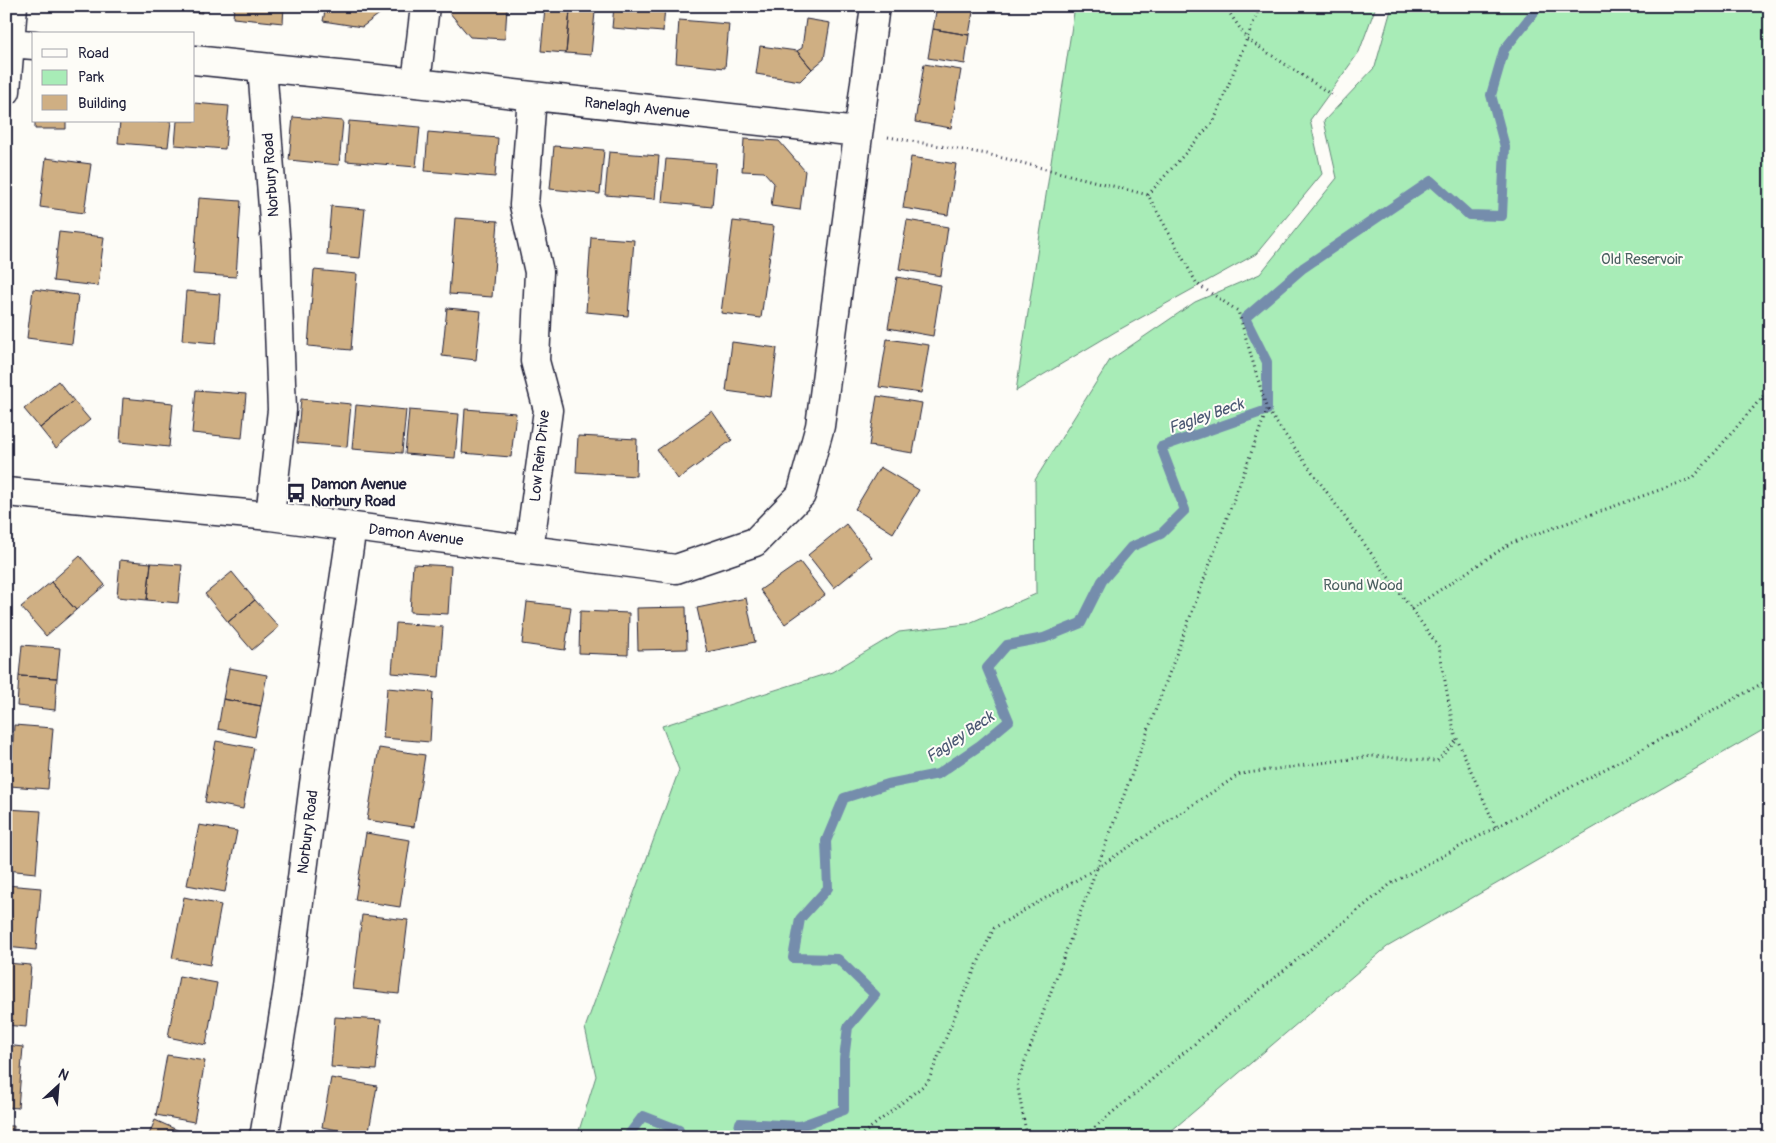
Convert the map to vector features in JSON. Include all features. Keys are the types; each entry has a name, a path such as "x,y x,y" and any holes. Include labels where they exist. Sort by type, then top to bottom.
{"street":[{"path":"6,91 22,44 13,6"},
{"path":"195,60 416,83 425,6"},
{"path":"858,132 875,6"},
{"name":"Norbury Road","path":"262,67 276,246 282,410 270,516"},
{"name":"Ranelagh Avenue","path":"416,83 858,132"},
{"name":"Low Rein Drive","path":"529,550 548,410 536,361 539,272 524,204 532,96"},
{"name":"Damon Avenue","path":"6,492 270,516 676,569 755,542 801,495 820,426 858,132"},
{"name":"Norbury Road","path":"263,1137 288,988 314,784 352,527"}],"path":[{"path":"1225,6 1247,39 1336,96"},
{"path":"1148,195 1214,121 1260,6"},
{"path":"858,132 987,154 1148,195 1197,284 1238,311 1267,410 1439,647 1454,732 1496,828"},
{"path":"1411,609 1511,543 1694,478 1770,388"},
{"path":"1027,1137 1016,1083 1267,410"},
{"path":"1083,1137 1235,1010 1392,883 1770,679"},
{"path":"859,1137 928,1082 964,993 994,928 1097,868 1240,774 1372,756 1437,761 1458,740"}],"green space":[{"path":"1075,6 1376,6 1359,52 1310,120 1322,174 1256,254 1115,332 1016,391"},
{"name":"Round Wood","path":"1392,6 1770,6 1770,726 1387,947 1164,1137 577,1137 596,1076 585,1028 679,770 662,726 832,672 899,632 967,624 1036,594 1035,480 1110,360 1195,302 1260,274 1337,178 1324,121 1375,67"}],"building":[{"path":"153,6 203,6 202,13 153,9"},
{"path":"234,6 284,6 283,23 233,18"},
{"path":"326,6 390,6 362,27 323,21"},
{"path":"444,6 507,8 505,39 470,37"},
{"path":"614,6 665,6 663,32 612,28"},
{"path":"937,6 974,6 969,35 933,29"},
{"path":"545,7 570,10 566,53 541,51"},
{"path":"570,10 595,12 591,55 566,53"},
{"path":"806,19 830,23 824,59 812,69 797,51 802,48"},
{"path":"679,20 729,24 725,68 676,63"},
{"path":"933,29 969,35 965,64 928,58"},
{"path":"760,46 797,51 812,69 800,81 756,74"},
{"path":"924,64 961,70 951,128 915,122"},
{"path":"195,103 229,106 225,149 175,145 177,122 195,122"},
{"path":"293,117 343,121 339,165 289,160"},
{"path":"349,121 420,127 416,167 346,161"},
{"path":"35,122 66,122 66,129 35,129"},
{"path":"120,122 171,122 168,147 118,143"},
{"path":"428,132 498,138 495,177 425,171"},
{"path":"744,139 779,141 805,171 800,210 771,206 774,183 764,172 742,171"},
{"path":"554,146 604,150 600,194 550,189"},
{"path":"609,152 659,156 655,199 605,195"},
{"path":"911,157 956,164 948,215 903,208"},
{"path":"46,158 91,164 84,213 40,207"},
{"path":"666,159 716,163 712,207 662,202"},
{"path":"199,198 241,201 236,277 193,274"},
{"path":"331,206 365,209 360,258 327,255"},
{"path":"455,218 498,221 492,297 449,294"},
{"path":"907,220 948,227 941,276 899,269"},
{"path":"733,221 774,226 761,318 721,313"},
{"path":"59,232 104,237 98,286 53,281"},
{"path":"591,237 634,240 628,316 586,312"},
{"path":"314,270 357,274 351,350 308,346"},
{"path":"897,277 941,285 933,336 888,328"},
{"path":"33,289 78,295 72,344 27,338"},
{"path":"186,291 220,294 216,343 182,340"},
{"path":"447,308 481,311 476,360 442,356"},
{"path":"887,339 929,345 921,393 879,387"},
{"path":"732,342 777,348 771,397 726,391"},
{"path":"58,381 74,401 40,428 24,409"},
{"path":"196,390 246,394 242,438 192,433"},
{"path":"877,396 922,403 913,453 869,446"},
{"path":"123,398 173,403 169,447 120,442"},
{"path":"301,399 351,404 347,447 297,443"},
{"path":"74,401 90,420 56,448 40,428"},
{"path":"356,405 406,410 402,453 352,449"},
{"path":"465,409 516,413 511,457 462,453"},
{"path":"409,410 459,414 455,458 405,454"},
{"path":"712,411 732,440 678,479 657,450"},
{"path":"578,436 637,439 636,476 576,472"},
{"path":"880,467 919,490 893,533 855,509"},
{"path":"846,524 872,557 834,588 808,555"},
{"path":"80,556 105,585 76,610 51,582"},
{"path":"120,560 151,563 147,600 117,597"},
{"path":"800,562 825,595 785,624 760,590"},
{"path":"151,563 182,565 178,603 147,600"},
{"path":"413,564 451,566 448,614 410,612"},
{"path":"232,572 255,600 228,622 205,594"},
{"path":"51,582 76,610 46,636 21,607"},
{"path":"746,598 755,642 707,652 697,608"},
{"path":"255,600 279,627 252,650 228,622"},
{"path":"527,602 571,607 565,650 522,644"},
{"path":"686,607 687,649 638,650 637,608"},
{"path":"580,611 629,613 628,655 579,653"},
{"path":"396,623 443,627 439,677 392,673"},
{"path":"22,645 60,648 57,678 19,676"},
{"path":"229,668 267,675 261,706 223,699"},
{"path":"19,676 57,678 55,710 17,706"},
{"path":"387,688 433,692 430,742 383,738"},
{"path":"223,699 261,706 255,737 218,729"},
{"path":"14,725 53,728 48,789 10,786"},
{"path":"216,741 254,748 243,809 205,802"},
{"path":"379,748 425,755 414,827 367,820"},
{"path":"6,809 41,811 36,873 6,870"},
{"path":"199,825 237,831 225,892 187,885"},
{"path":"366,833 410,840 400,907 355,900"},
{"path":"6,885 41,888 36,950 6,947"},
{"path":"184,897 221,905 210,965 172,958"},
{"path":"362,915 408,920 399,994 353,989"},
{"path":"6,963 31,965 26,1027 6,1025"},
{"path":"179,976 217,983 206,1045 168,1037"},
{"path":"335,1017 381,1020 376,1070 331,1067"},
{"path":"6,1045 23,1047 18,1108 6,1107"},
{"path":"167,1055 205,1061 194,1122 156,1115"},
{"path":"331,1078 377,1086 368,1136 322,1127"},
{"path":"155,1120 186,1134 185,1137 148,1137"},
{"path":"6,1126 14,1126 13,1137 6,1137"}],"waterway":[{"name":"Fagley Beck","path":"737,1137 740,1123 800,1126 844,1110 844,1059 848,1027 875,995 838,959 793,958 800,919 828,888 826,841 844,798 888,784 938,774 979,746 1009,721 987,668 1007,645 1044,638 1081,623 1102,581 1131,547 1161,534 1185,510 1161,447 1267,410 1267,362 1245,318 1303,268 1431,181 1469,215 1502,216 1505,147 1491,95 1504,50 1539,6"},
{"name":"Fagley Beck","path":"627,1137 643,1116 679,1130 681,1137"}],"place":[{"name":"Damon Avenue Norbury Road","path":"296,493"}],"park label":[{"name":"Old Reservoir","path":"1642,259"}]}
